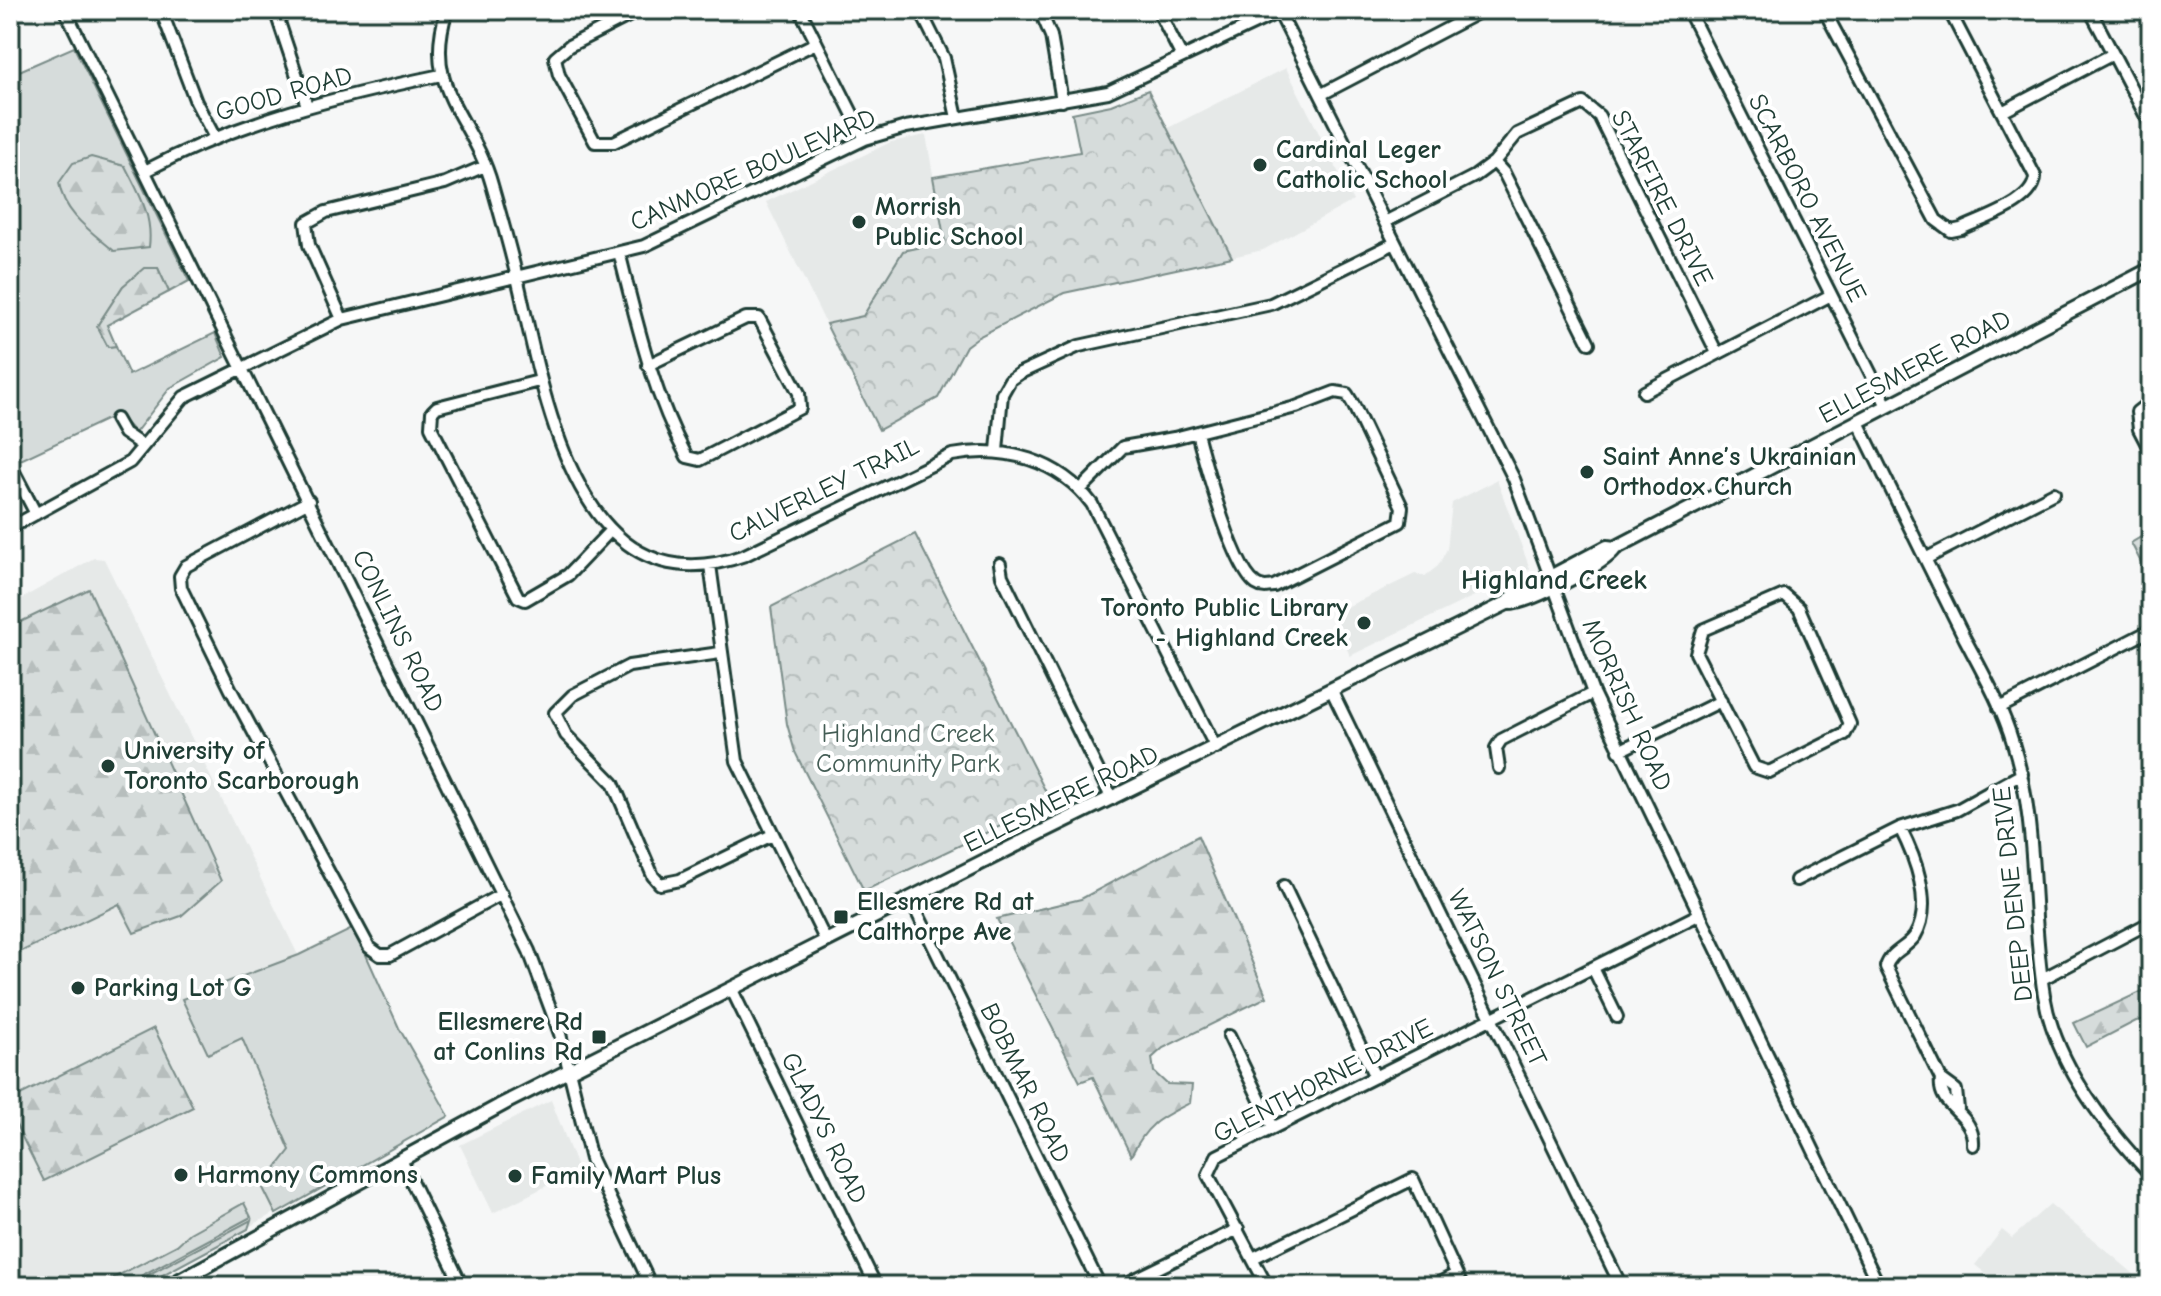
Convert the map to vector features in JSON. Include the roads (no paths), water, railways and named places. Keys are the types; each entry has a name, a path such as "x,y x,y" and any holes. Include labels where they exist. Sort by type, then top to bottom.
{"main road":[{"name":"ELLESMERE ROAD","path":"169,1286 568,1069 637,1039 910,898 1507,603 1517,604 1551,582 1610,556 1615,548 2151,269"}],"street":[{"name":"CONLINS ROAD","path":"65,10 244,366 502,894 546,990 591,1159 651,1286"},
{"path":"161,10 196,102 214,136"},
{"path":"275,10 307,106"},
{"name":"CALVERLEY TRAIL","path":"447,10 438,46 441,75 485,166 516,277 551,423 592,506 610,531 650,558 689,566 710,565 745,555 937,460 968,452 997,451 1030,458 1080,490 1106,527 1216,748"},
{"path":"640,10 569,46 555,58 559,75 595,142 614,142 816,43"},
{"path":"800,10 865,139"},
{"path":"920,10 944,58 957,118"},
{"path":"1040,10 1051,36 1062,101"},
{"path":"1158,10 1182,57"},
{"path":"1322,94 1483,10"},
{"name":"SCARBORO AVENUE","path":"1688,10 1887,406"},
{"path":"1824,10 1941,227 1961,229 2032,190 2035,176 1949,10"},
{"path":"2090,10 2151,126"},
{"name":"CANMORE BOULEVARD","path":"10,528 130,462 184,397 342,319 619,252 678,232 865,139 1122,87 1278,11"},
{"name":"MORRISH ROAD","path":"1278,11 1514,479 1593,693 1619,751 1879,1286"},
{"path":"2004,111 2113,54"},
{"name":"GOOD ROAD","path":"145,171 214,136 307,106 441,75"},
{"name":"STARFIRE DRIVE","path":"1385,222 1475,176 1494,162 1517,134 1583,103 1593,110 1717,353"},
{"path":"1494,162 1504,173 1589,343"},
{"path":"342,319 309,245 306,223 326,212 445,183 485,166"},
{"path":"997,451 1002,394 1010,380 1020,373 1079,346 1271,304 1395,243"},
{"path":"619,252 648,365 657,397 687,457 694,461 800,408 799,393 759,318 746,318 648,365"},
{"path":"1644,392 1831,295"},
{"path":"539,381 437,407 432,412 431,427 518,597 525,600 568,575 610,531"},
{"path":"1080,490 1123,447 1197,433 1296,407 1335,392 1347,394 1402,507 1400,522 1274,586 1263,587 1253,582 1226,528 1197,433"},
{"path":"2151,401 2137,412 2136,420 2151,452"},
{"path":"116,419 124,433 143,446"},
{"name":"DEEP DENE DRIVE","path":"1858,422 1999,708 2022,774 2029,799 2042,979 2050,1020 2063,1052 2095,1107 2151,1175"},
{"path":"14,472 36,514"},
{"path":"1927,558 2054,493"},
{"path":"309,501 182,570 181,588 224,677 369,947 380,955 390,955 502,894"},
{"path":"1000,564 1002,576 1112,799"},
{"path":"710,565 737,761 826,941"},
{"path":"1784,595 1799,608 1850,724 1845,734 1769,772 1754,767 1721,701 1696,653 1700,633 1784,595"},
{"path":"1999,708 2151,630"},
{"path":"720,653 629,666 573,695 555,713 566,735 613,783 653,876 660,884 680,880 772,835"},
{"name":"WATSON STREET","path":"1332,691 1621,1286"},
{"path":"1499,768 1496,748 1501,740 1593,693"},
{"path":"1619,751 1721,701"},
{"path":"1796,880 1900,828 1954,811 2022,774"},
{"path":"1900,828 1918,870 1922,919 1913,938 1889,957 1886,967 1941,1079 1939,1091 1945,1102 1958,1109 1971,1125 1973,1145"},
{"path":"1284,886 1375,1077"},
{"name":"BOBMAR ROAD","path":"910,898 1100,1286"},
{"name":"GLENTHORNE DRIVE","path":"1267,1286 1208,1175 1217,1156 1700,914"},
{"path":"2042,979 2151,922"},
{"path":"1593,968 1617,1017"},
{"name":"GLADYS ROAD","path":"732,990 876,1286"},
{"path":"1229,1036 1273,1127"},
{"path":"401,1160 462,1286"},
{"path":"1253,1258 1413,1179 1462,1286"},
{"path":"1121,1286 1238,1229"},
{"path":"1434,1286 1456,1274"}],"place":[{"name":"Cardinal Leger Catholic School","path":"1260,165"},
{"name":"Morrish Public School","path":"859,222"},
{"name":"Saint Anne’s Ukrainian Orthodox Church","path":"1587,472"},
{"name":"Toronto Public Library - Highland Creek","path":"1364,623"},
{"name":"University of Toronto Scarborough","path":"108,766"},
{"name":"Ellesmere Rd at Calthorpe Ave","path":"841,917"},
{"name":"Parking Lot G","path":"78,988"},
{"name":"Ellesmere Rd at Conlins Rd","path":"599,1037"},
{"name":"Harmony Commons","path":"181,1175"},
{"name":"Family Mart Plus","path":"515,1176"}],"district":[{"name":"Highland Creek","path":"1554,580"}],"park label":[{"name":"Highland Creek Community Park","path":"908,749"}]}
